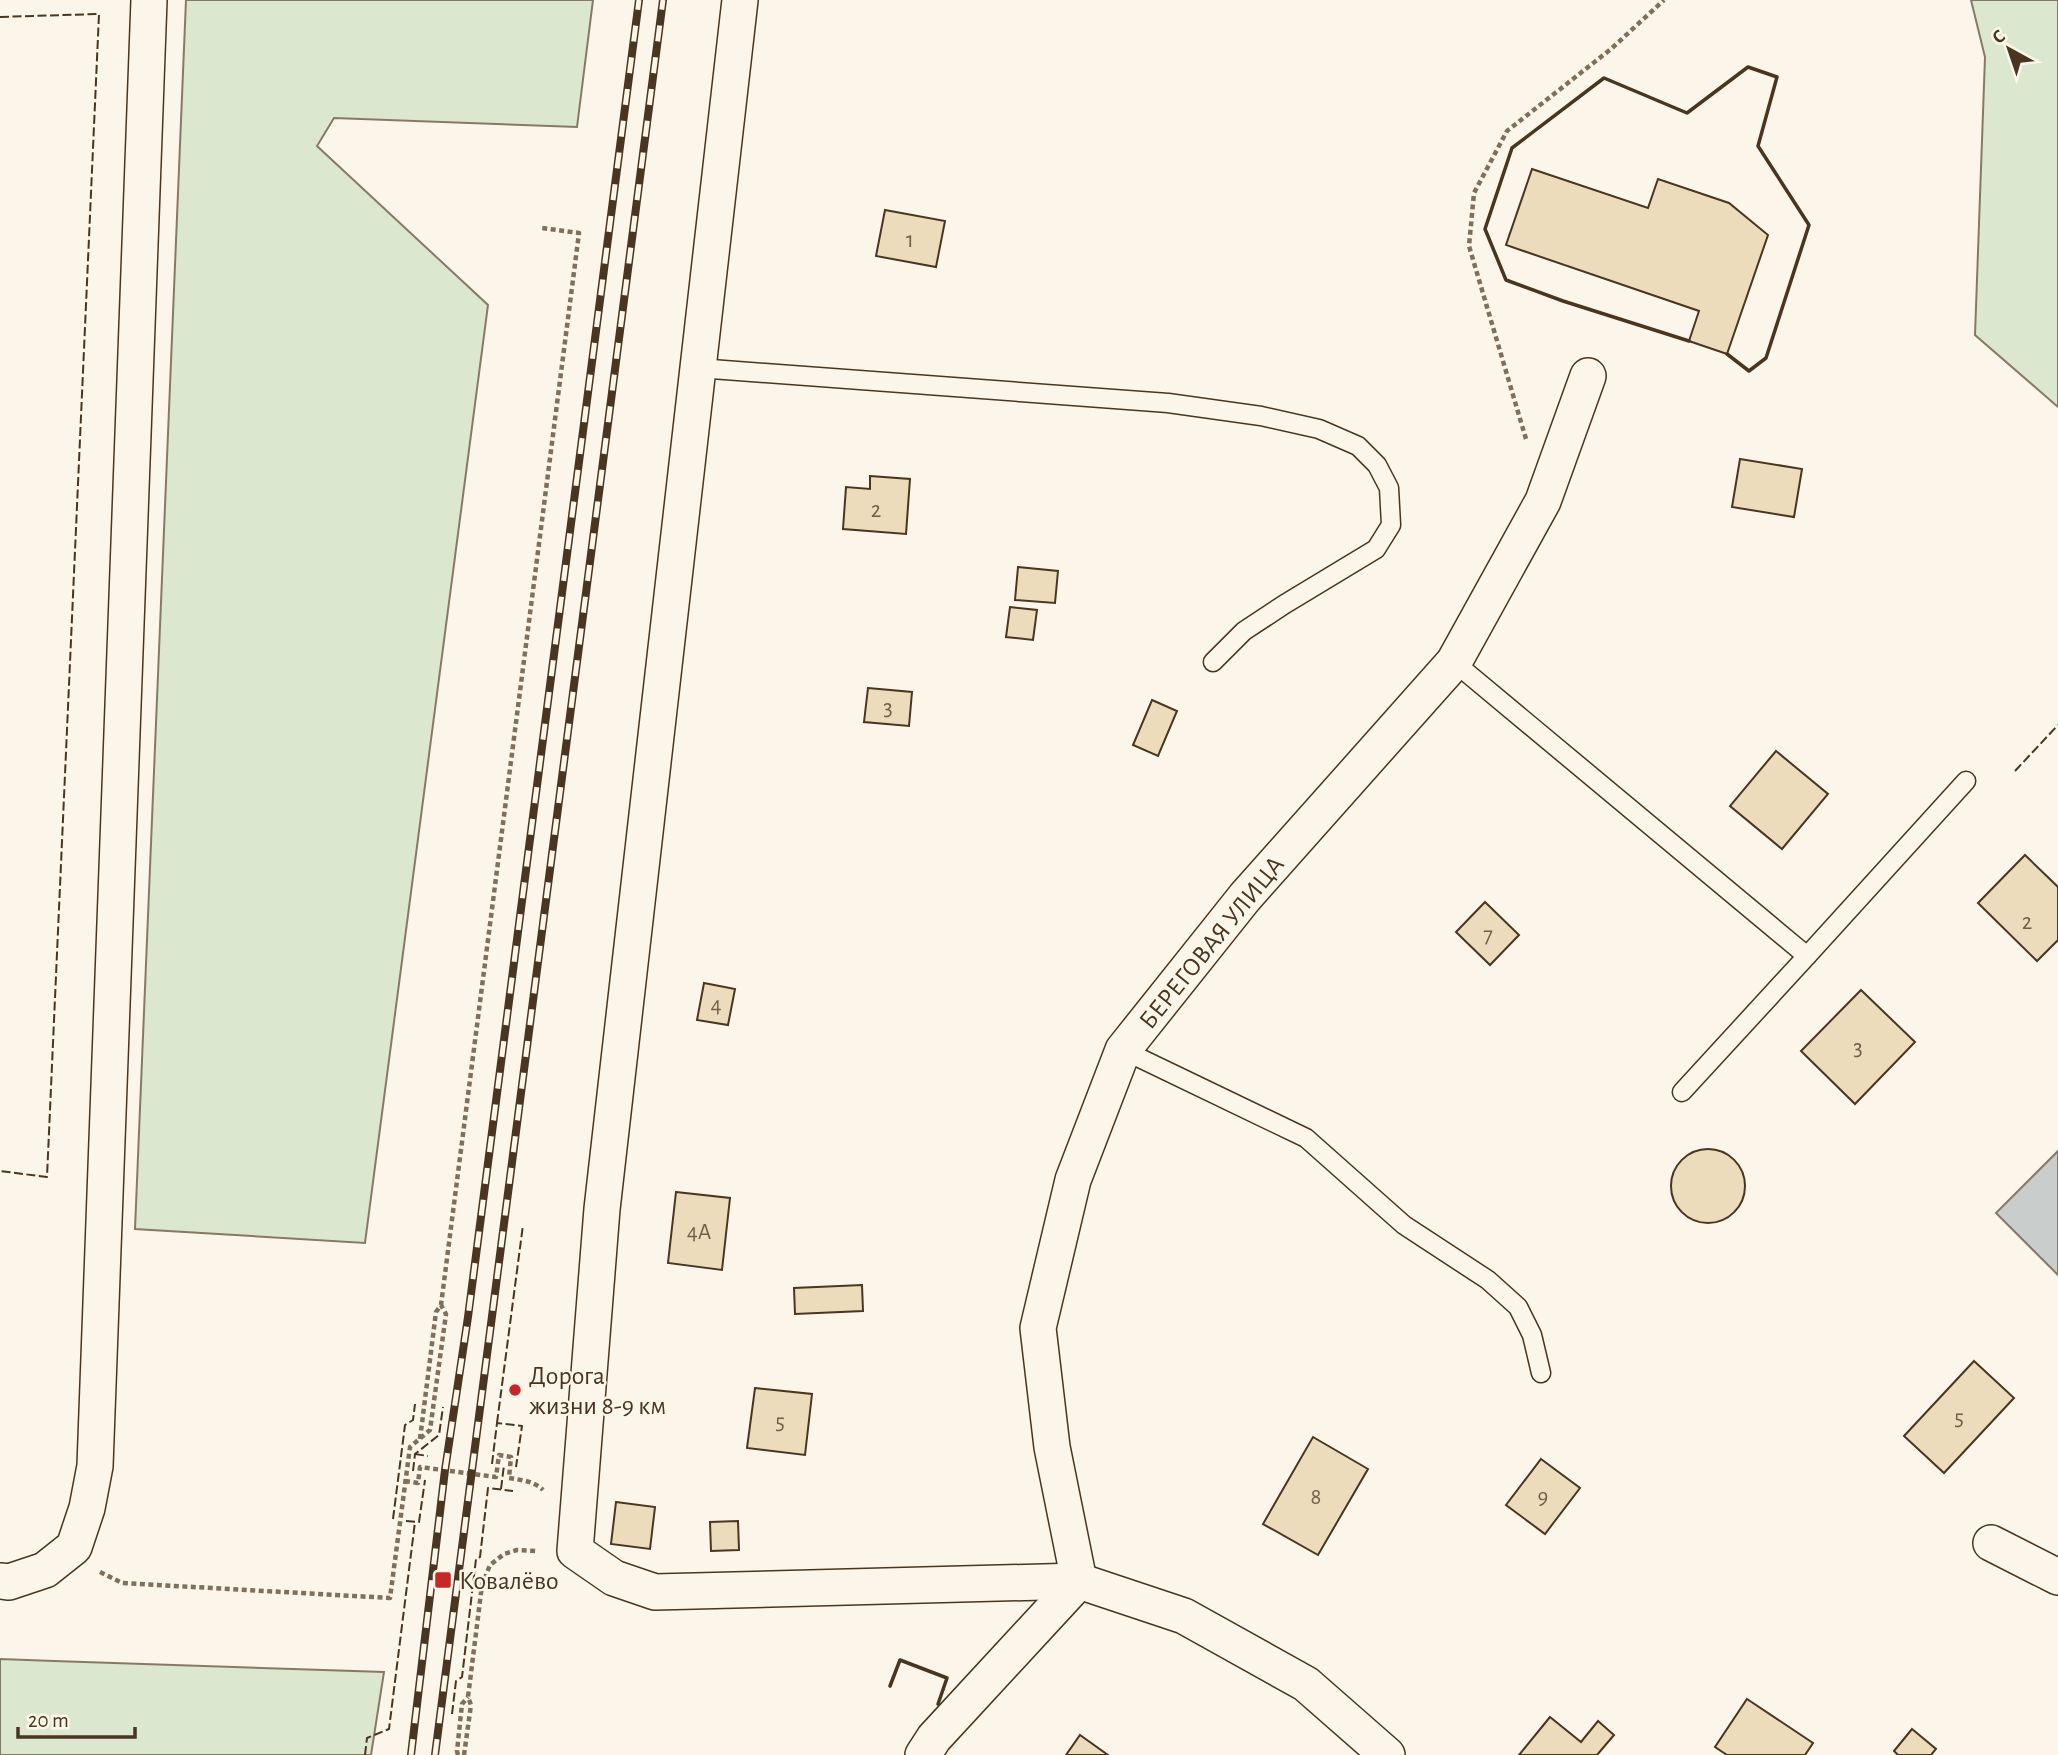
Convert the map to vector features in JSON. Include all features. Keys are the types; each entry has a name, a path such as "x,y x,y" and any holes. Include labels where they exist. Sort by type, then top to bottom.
{"street":[{"path":"0,1581 9,1582 45,1570 74,1547 87,1508 95,1466 149,0"},
{"path":"740,0 602,1209 575,1551 614,1578 655,1592 1079,1581 1184,1616 1306,1684 1387,1755"},
{"name":"БЕРЕГОВАЯ УЛИЦА","path":"1079,1581 1052,1447 1038,1328 1073,1180 1123,1050 1245,897 1454,662 1544,501 1588,376"},
{"path":"1991,1543 2058,1577"},
{"path":"923,1755 934,1738 1079,1581"}],"lane":[{"path":"698,368 1168,403 1261,416 1319,429 1358,446 1377,465 1389,488 1391,525 1376,550 1244,631 1213,662"},
{"path":"1454,662 1807,956"},
{"path":"1682,1092 1966,782"},
{"path":"1123,1050 1306,1138 1404,1225 1488,1280 1518,1307 1532,1335 1541,1373"}],"path":[{"path":"1544,501 1469,246 1474,193 1507,131 1611,49 1664,0"},
{"path":"420,1438 436,1312 441,1305 579,233 542,228"},
{"path":"74,1547 98,1571 122,1583 390,1598 410,1447 430,1430 446,1314 441,1305"},
{"path":"405,1481 418,1483 420,1467 496,1477 499,1455 511,1457 509,1478 515,1479"},
{"path":"464,1755 471,1705 468,1697 482,1585 490,1565 503,1554 517,1550 527,1552"},
{"path":"458,1755 462,1704 468,1697"}],"green space":[{"path":"186,0 593,0 577,127 334,118 317,146 488,305 365,1243 135,1229"},
{"path":"1971,0 2058,0 2058,407 1975,335 1985,57"},
{"path":"0,1659 384,1672 371,1755 0,1755"}],"shaded area":[{"path":"2058,1151 2058,1275 1996,1213"}],"building":[{"path":"1532,169 1648,208 1658,179 1729,203 1768,235 1727,354 1689,341 1699,311 1506,245"},
{"path":"885,210 945,221 936,267 876,256"},
{"path":"1740,459 1802,469 1794,517 1732,507"},
{"path":"870,476 910,479 906,534 843,529 846,487 870,489"},
{"path":"1018,567 1058,571 1055,603 1015,600"},
{"path":"1010,607 1037,610 1033,640 1006,637"},
{"path":"868,688 912,692 909,726 864,722"},
{"path":"1152,700 1177,711 1158,756 1133,745"},
{"path":"1776,751 1828,794 1782,849 1730,806"},
{"path":"2025,855 2058,887 2058,940 2037,961 1978,903"},
{"path":"1485,902 1519,935 1490,965 1456,932"},
{"path":"704,983 735,989 728,1025 697,1020"},
{"path":"1861,990 1915,1042 1855,1104 1801,1051"},
{"path":"1701,1149 1715,1149 1729,1155 1739,1165 1745,1186 1743,1200 1729,1217 1715,1223 1701,1223 1687,1217 1677,1207 1671,1193 1671,1179 1677,1165 1687,1155"},
{"path":"676,1192 730,1198 722,1270 668,1263"},
{"path":"862,1285 863,1311 795,1314 794,1288"},
{"path":"1974,1361 2014,1398 1944,1473 1904,1436"},
{"path":"755,1388 812,1394 805,1455 747,1448"},
{"path":"1313,1437 1368,1469 1318,1555 1263,1524"},
{"path":"1541,1459 1580,1488 1545,1534 1506,1505"},
{"path":"616,1502 655,1507 650,1549 611,1544"},
{"path":"738,1521 739,1550 711,1551 710,1522"},
{"path":"1747,1699 1813,1743 1805,1755 1727,1755 1715,1747"},
{"path":"1550,1717 1581,1742 1598,1721 1614,1735 1597,1755 1519,1755"},
{"path":"1912,1729 1936,1749 1931,1755 1898,1755 1894,1751"},
{"path":"1080,1735 1108,1755 1066,1755"}],"railway":[{"path":"411,1755 445,1470 468,1317 639,0"},
{"path":"435,1755 663,0"}],"fence":[{"path":"0,17 99,14 47,1177 0,1171"},
{"path":"2015,771 2058,725"},
{"path":"497,1423 523,1225"},
{"path":"393,1519 405,1425 413,1420 415,1404"},
{"path":"413,1471 415,1454 439,1435 443,1407"},
{"path":"492,1464 497,1423 522,1426 516,1467"},
{"path":"415,1454 428,1456"},
{"path":"501,1489 504,1465"},
{"path":"406,1521 419,1522 425,1480"},
{"path":"452,1714 456,1681 462,1677 476,1559 480,1557 488,1488 513,1491"},
{"path":"365,1755 367,1738 389,1729 415,1522"}],"wall":[{"path":"1689,341 1506,280 1485,229 1512,148 1604,78 1687,113 1748,67 1777,77 1758,146 1809,225 1766,358 1749,371 1727,354"},
{"path":"890,1686 900,1660 947,1678 938,1704"}],"place":[{"name":"Дорога жизни 8-9 км","path":"515,1390"},
{"name":"Ковалёво","path":"443,1580"}]}
